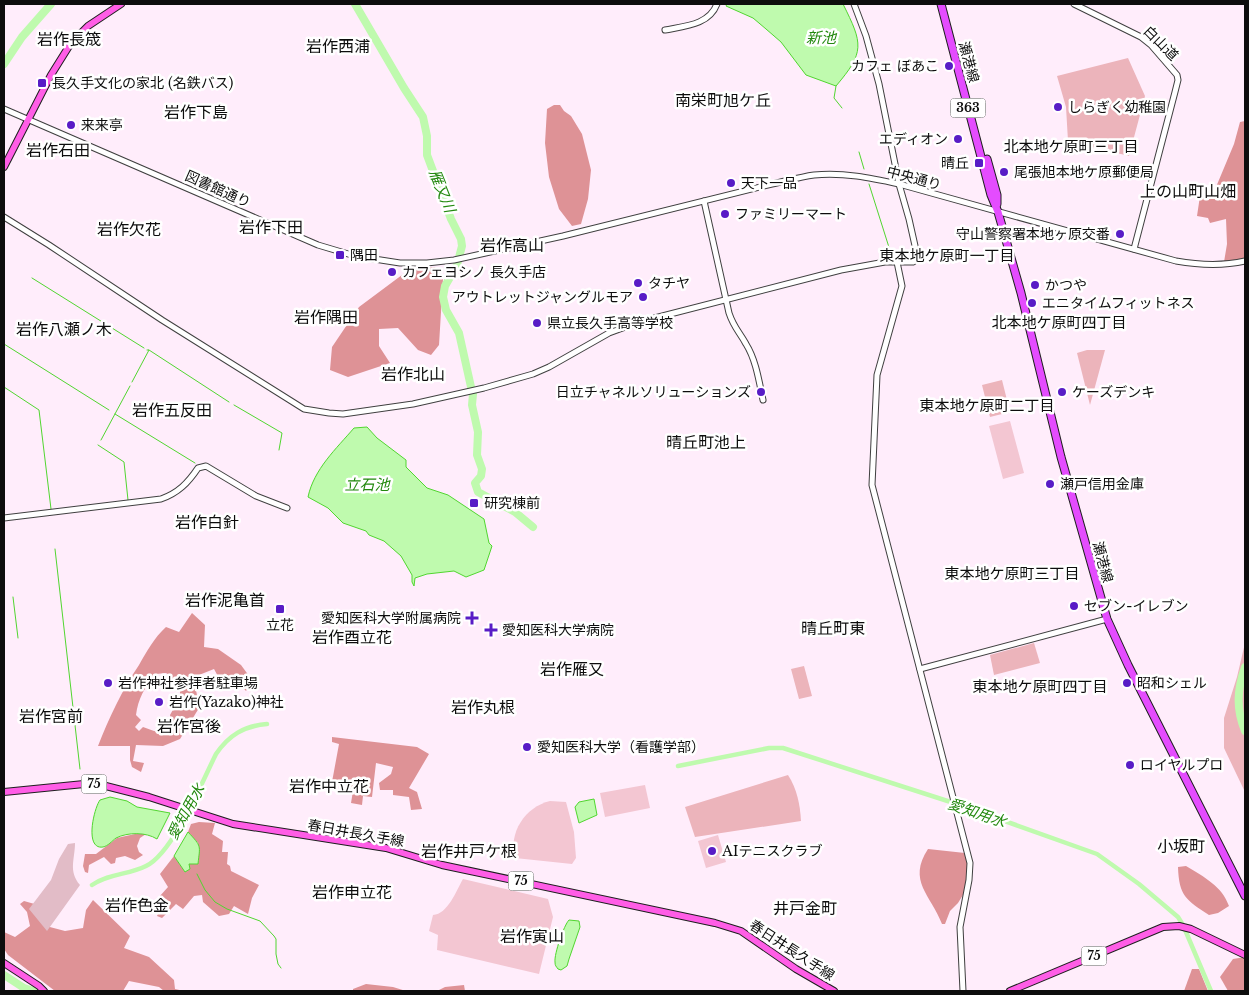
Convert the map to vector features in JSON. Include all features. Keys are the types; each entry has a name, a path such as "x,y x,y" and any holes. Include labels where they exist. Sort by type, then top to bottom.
{"highway":[{"name":"瀬港線","path":"941,4 991,195 998,212 1021,293 1061,457 1107,618 1128,665 1245,896"},
{"name":"瀬港線","path":"945,4 997,195 998,212"}],"main road":[{"path":"4,167 28,119 71,43 88,26 121,4"},
{"name":"春日井長久手線","path":"4,792 98,784 232,824 260,830 386,848 442,864 715,922 741,931 834,991"},
{"name":"75","path":"1010,991 1163,927 1179,926 1191,929 1245,955"},
{"path":"4,963 44,991"}],"street":[{"path":"666,30 703,21 712,13 717,4"},
{"path":"4,217 162,320 301,406 314,411 343,414 408,405 484,388 533,374 549,367 621,328 841,270 885,262 913,262 918,259 899,184 879,84 866,36 854,4"},
{"name":"白山道","path":"1074,4 1141,37 1177,76 1178,80 1134,249"},
{"name":"図書館通り","path":"4,108 292,234 337,251 373,260 400,263 454,260 576,232"},
{"name":"中央通り","path":"576,232 772,184 819,175 857,176 899,184 1186,263 1223,264 1245,261"},
{"path":"704,201 729,313 734,327 747,344 763,400"},
{"path":"897,262 902,286 877,375 872,484 970,863 969,880 960,927 963,991"},
{"path":"4,518 161,499 178,492 198,468 206,466 263,499 287,508"},
{"path":"920,669 1107,618"}],"shaded area":[{"path":"1128,58 1145,96 1129,156 1068,141 1066,107 1057,76"},
{"path":"554,105 560,105 571,116 582,134 591,170 588,199 581,224 572,226 559,209 549,177 545,143 547,109"},
{"path":"1245,121 1245,258 1224,262 1227,244 1226,219 1210,223 1208,218 1197,216 1200,196 1211,199 1234,144 1240,122"},
{"path":"435,267 443,279 439,345 431,355 418,350 398,328 379,329 379,346 390,363 348,377 330,370 332,347 359,307 410,269"},
{"path":"1087,350 1105,350 1090,405 1077,353"},
{"path":"1002,380 1010,412 990,417 982,385"},
{"path":"1010,421 1024,473 1003,479 989,426"},
{"path":"192,613 205,625 204,647 218,649 241,665 252,680 246,691 235,679 220,680 214,669 194,677 199,708 180,739 163,746 136,745 133,761 144,763 141,772 132,767 130,746 98,746 121,694 154,640 166,627 179,632","holes":["166,673 171,676 176,686 180,687 180,697 170,715 172,724 166,733 143,727 139,731 135,727 141,720 136,715 138,704 145,688 156,674"]},
{"path":"1034,643 1040,663 994,675 990,655"},
{"path":"1245,643 1245,792 1224,748 1224,718"},
{"path":"804,666 812,696 799,699 791,669"},
{"path":"332,737 417,747 429,754 409,788 417,792 422,809 411,810 409,797 393,795 393,790 380,790 379,783 391,774 393,767 376,763 372,797 363,796 362,805 351,803 353,791 341,789 342,783 332,782 339,744 332,742"},
{"path":"788,775 798,797 801,821 695,837 685,807"},
{"path":"645,785 650,808 605,817 600,793"},
{"path":"550,801 566,802 574,832 576,858 572,864 515,858 513,849 514,839 520,822 533,809"},
{"path":"199,822 215,823 212,834 223,841 222,852 228,852 227,864 230,866 231,871 259,885 252,898 248,914 234,906 229,914 219,916 203,902 202,895 194,896 183,909 176,904 162,918 157,916 162,905 159,897 168,887 160,874 174,856 185,872 189,864 198,864 198,843 188,832 191,824"},
{"path":"135,834 146,834 140,838 137,846 139,852 143,855 135,860 125,856 116,858 115,863 111,864 104,857 89,865 88,873 85,872 83,866 85,854 96,854 117,838"},
{"name":"AIテニスクラブ","path":"718,835 726,862 706,868 698,841"},
{"path":"75,843 73,870 76,880 80,885 47,931 29,909 51,880 59,859 68,844"},
{"path":"928,849 965,853 968,863 966,890 958,903 950,911 945,924 942,924 920,879 922,860"},
{"path":"1186,866 1217,887 1229,906 1218,913 1209,915 1189,901 1180,885 1178,867"},
{"path":"463,879 548,899 553,917 539,974 437,950 438,935 429,931 433,915 443,911"},
{"path":"93,900 130,936 124,948 149,957 174,980 175,989 184,991 164,991 159,987 129,981 123,991 55,991 8,955 4,949 4,932 15,937 30,926 27,912 20,904 24,901 38,905 46,926 65,931 83,928 86,910"},
{"path":"1245,957 1245,991 1228,991 1220,977 1233,959"},
{"path":"1192,969 1199,969 1208,991 1184,991"},
{"path":"366,984 393,987 406,991 353,991 353,989"},
{"path":"464,985 465,991 437,991 445,987"}],"water":[{"name":"新池","path":"727,4 843,4 857,39 856,56 836,86 806,75 781,42 753,18 726,6"},
{"name":"立石池","path":"367,427 377,438 406,460 406,467 427,488 448,495 484,519 489,543 492,546 484,570 466,577 454,571 427,574 415,578 414,586 412,575 401,556 384,541 369,535 366,531 343,523 328,508 308,497 320,468 333,452 354,428"},
{"path":"110,797 127,801 137,807 170,813 157,839 148,835 131,834 116,838 103,847 97,846 92,836 95,811 100,800"},
{"path":"594,799 597,815 579,823 575,807 579,802"},
{"path":"188,832 198,844 199,853 198,864 189,864 190,869 185,872 174,856"},
{"path":"569,920 579,921 580,927 567,966 561,970 556,966 555,958 562,933"}],"waterway":[{"path":"4,64 22,37 51,4"},
{"name":"雁又川","path":"355,4 423,117 427,136 427,155 451,219 461,239 462,246 457,265 445,286 443,297 446,310 459,333 471,387"},
{"path":"836,86 834,98 842,108"},
{"path":"859,152 864,169"},
{"path":"869,184 893,260"},
{"path":"32,278 144,348"},
{"path":"4,344 109,410"},
{"path":"132,382 149,350 147,350"},
{"path":"149,350 229,402"},
{"path":"101,440 130,386"},
{"path":"4,387 39,410 51,509"},
{"name":"雁又川","path":"473,394 472,405 478,432 477,455 482,469 481,476 475,483 478,492 515,512 533,527"},
{"path":"234,405 282,433 279,450"},
{"path":"115,414 195,463"},
{"path":"98,445 124,462 128,500"},
{"path":"55,549 80,769"},
{"path":"13,597 18,638"},
{"path":"1245,667 1240,684 1239,699 1240,715 1245,731"},
{"name":"愛知用水","path":"92,885 106,878 139,869 156,859 186,816 221,747 244,729 267,724"},
{"name":"愛知用水","path":"678,766 769,748 783,748 960,805 1097,854 1139,884 1178,917 1211,991"},
{"path":"197,874 205,890 215,902 227,909 260,921 274,936 276,939 278,964 281,968"},
{"name":"愛知用水","path":"4,975 24,988 33,991"}],"place":[{"name":"カフェ ぼあこ","path":"949,66"},
{"name":"長久手文化の家北 (名鉄バス)","path":"42,83"},
{"name":"しらぎく幼稚園","path":"1058,107"},
{"name":"来来亭","path":"71,125"},
{"name":"エディオン","path":"958,139"},
{"name":"晴丘","path":"979,163"},
{"name":"尾張旭本地ケ原郵便局","path":"1004,172"},
{"name":"天下一品","path":"731,183"},
{"name":"ファミリーマート","path":"725,214"},
{"name":"守山警察署本地ヶ原交番","path":"1120,234"},
{"name":"隅田","path":"340,255"},
{"name":"カフェヨシノ 長久手店","path":"392,272"},
{"name":"タチヤ","path":"638,283"},
{"name":"かつや","path":"1035,285"},
{"name":"アウトレットジャングルモア","path":"643,297"},
{"name":"エニタイムフィットネス","path":"1032,303"},
{"name":"県立長久手高等学校","path":"537,323"},
{"name":"日立チャネルソリューションズ","path":"761,392"},
{"name":"ケーズデンキ","path":"1062,392"},
{"name":"瀬戸信用金庫","path":"1050,484"},
{"name":"研究棟前","path":"474,503"},
{"name":"セブン-イレブン","path":"1074,606"},
{"name":"立花","path":"280,609"},
{"name":"愛知医科大学附属病院","path":"472,618"},
{"name":"愛知医科大学病院","path":"491,630"},
{"name":"岩作神社参拝者駐車場","path":"108,683"},
{"name":"昭和シェル","path":"1127,683"},
{"name":"岩作(Yazako)神社","path":"159,702"},
{"name":"愛知医科大学（看護学部）","path":"527,747"},
{"name":"ロイヤルプロ","path":"1130,765"},
{"name":"AIテニスクラブ","path":"712,851"}],"district":[{"name":"岩作長筬","path":"69,39"},
{"name":"岩作西浦","path":"338,46"},
{"name":"南栄町旭ケ丘","path":"723,100"},
{"name":"岩作下島","path":"196,112"},
{"name":"北本地ケ原町三丁目","path":"1071,147"},
{"name":"岩作石田","path":"58,150"},
{"name":"上の山町山畑","path":"1188,191"},
{"name":"岩作下田","path":"271,227"},
{"name":"岩作欠花","path":"129,229"},
{"name":"岩作高山","path":"512,245"},
{"name":"東本地ケ原町一丁目","path":"947,256"},
{"name":"岩作隅田","path":"326,317"},
{"name":"北本地ケ原町四丁目","path":"1059,323"},
{"name":"岩作八瀬ノ木","path":"64,329"},
{"name":"岩作北山","path":"413,374"},
{"name":"東本地ケ原町二丁目","path":"987,406"},
{"name":"岩作五反田","path":"172,410"},
{"name":"晴丘町池上","path":"706,442"},
{"name":"岩作白針","path":"207,522"},
{"name":"東本地ケ原町三丁目","path":"1012,574"},
{"name":"岩作泥亀首","path":"225,600"},
{"name":"晴丘町東","path":"833,628"},
{"name":"岩作酉立花","path":"352,637"},
{"name":"岩作雁又","path":"572,669"},
{"name":"東本地ケ原町四丁目","path":"1040,687"},
{"name":"岩作丸根","path":"483,707"},
{"name":"岩作宮前","path":"51,716"},
{"name":"岩作宮後","path":"189,726"},
{"name":"岩作中立花","path":"329,786"},
{"name":"小坂町","path":"1181,846"},
{"name":"岩作井戸ケ根","path":"469,851"},
{"name":"岩作申立花","path":"352,892"},
{"name":"岩作色金","path":"137,905"},
{"name":"井戸金町","path":"805,908"},
{"name":"岩作寅山","path":"532,936"}]}
